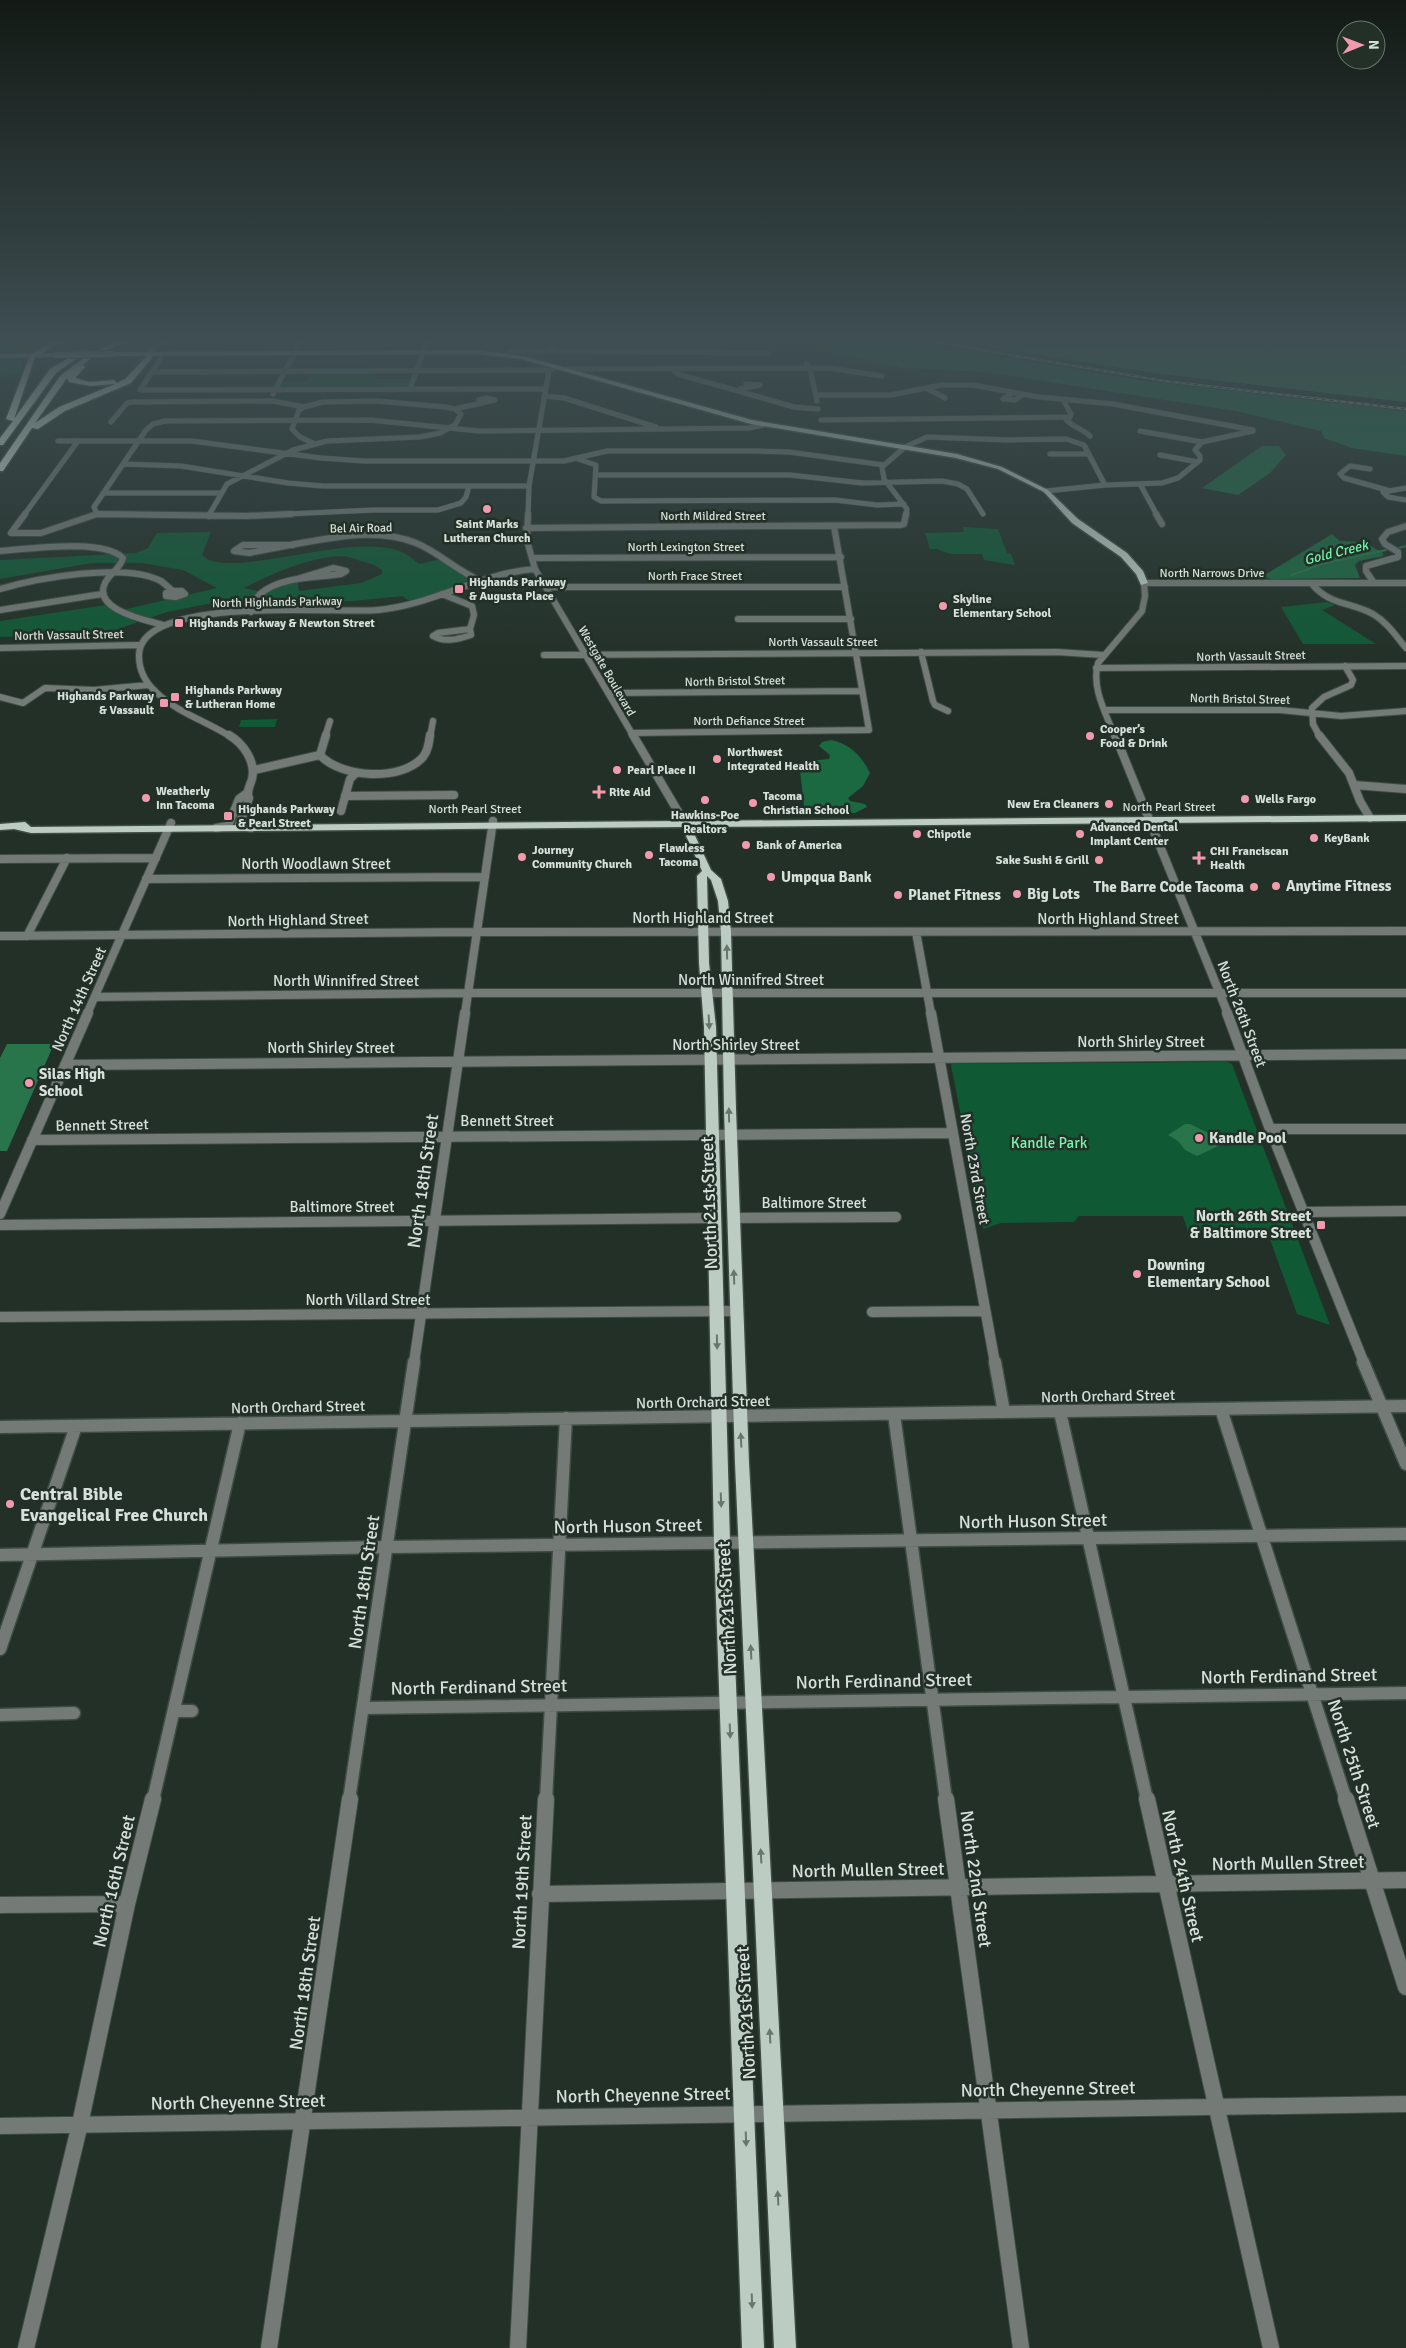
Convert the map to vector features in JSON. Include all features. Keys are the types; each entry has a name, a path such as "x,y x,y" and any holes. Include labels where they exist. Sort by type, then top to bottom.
{"highway":[{"path":"0,469 15,448"}],"main road":[{"name":"North Narrows Drive","path":"908,448 988,464 1021,477 1046,491 1075,521 1124,555 1140,573 1144,584"},
{"name":"North Pearl Street","path":"169,826 205,829 256,829 685,822 918,824 932,821 1406,818"},
{"name":"North Pearl Street","path":"0,827 18,827 31,830 169,826 230,822 493,824"},
{"name":"North 21st Street","path":"685,822 707,871 716,878 723,901 726,932 729,1135 735,1311 785,2348"},
{"name":"North 21st Street","path":"707,871 702,876 704,963 708,994 711,1060 722,1543 754,2348"}],"street":[{"path":"73,448 11,533 41,533 97,514 209,516 442,509 461,503 466,498 469,486"},
{"path":"97,514 94,509 103,493 135,448"},
{"path":"249,448 364,461 534,461 578,459 612,451 756,451 789,452 884,465"},
{"path":"209,516 220,493 227,484 301,448"},
{"name":"Westgate Boulevard","path":"536,448 529,486 526,528 535,569 685,822"},
{"path":"904,448 884,465 882,470 888,483 904,504"},
{"path":"1085,448 1105,485"},
{"path":"1046,491 1172,481 1198,462 1200,456 1195,448"},
{"path":"1050,454 1089,454"},
{"path":"1160,455 1198,462"},
{"path":"578,459 596,465 594,497 597,500 835,500 877,504 904,504"},
{"path":"123,464 181,466 324,486 529,486"},
{"path":"1370,469 1350,466 1340,474 1354,481 1387,490 1406,488"},
{"path":"596,475 790,475 862,483 932,480 958,484 969,491 983,514"},
{"path":"1344,486 1354,481"},
{"path":"1140,484 1162,524"},
{"path":"1387,490 1383,492 1386,496 1406,500"},
{"path":"103,493 220,493"},
{"name":"North Mildred Street","path":"526,528 901,526 904,524 906,517 907,509 904,504"},
{"path":"834,526 841,557 862,691"},
{"path":"1374,583 1366,571 1366,566 1398,557 1398,552 1384,543 1382,539 1388,532 1406,526"},
{"name":"Bel Air Road","path":"293,545 243,546 234,551 249,553 340,538 382,537 406,540 418,544 458,571 479,580"},
{"path":"0,549 85,546 119,552 124,558 105,583 102,594 105,601 117,610 163,624"},
{"name":"North Lexington Street","path":"532,558 841,557"},
{"path":"251,612 260,594 297,579 333,568 346,571 338,575 297,579"},
{"name":"North Highlands Parkway","path":"139,645 149,633 163,624 208,614 379,610 415,604 479,580 507,572 535,569"},
{"path":"0,589 75,575 113,574 154,577 166,582 173,591"},
{"name":"North Narrows Drive","path":"1144,584 1406,582"},
{"path":"1311,583 1324,599 1374,615 1406,648"},
{"path":"1096,668 1103,656 1136,620 1142,610 1145,596 1144,584"},
{"name":"North Frace Street","path":"546,587 845,586"},
{"path":"0,610 33,607 102,594"},
{"path":"442,594 473,608 470,629 472,633 465,637 443,640 433,636 438,633 470,629"},
{"path":"738,619 851,619"},
{"path":"1394,635 1406,634"},
{"path":"139,645 140,670 148,685 162,698 232,738 248,754 253,768 247,793 249,798 240,826 256,829"},
{"name":"North Vassault Street","path":"0,648 139,645"},
{"path":"921,652 933,701 948,711"},
{"name":"North Vassault Street","path":"544,655 1065,652 1103,656"},
{"path":"1345,666 1353,680 1351,685 1318,700 1310,713 1316,729 1346,768 1354,785 1357,799 1370,818"},
{"name":"North Vassault Street","path":"1096,668 1406,666"},
{"name":"North 26th Street","path":"1096,668 1096,687 1104,710 1147,820 1220,994 1270,1129 1406,1464"},
{"path":"0,697 23,703 46,688 94,690 148,685"},
{"name":"North Bristol Street","path":"608,693 862,691"},
{"name":"North Defiance Street","path":"631,733 867,731 870,729 862,691"},
{"name":"North Bristol Street","path":"1104,710 1270,710 1341,716 1406,711"},
{"path":"320,755 330,721"},
{"path":"320,755 328,764 356,773 384,772 403,767 417,762 425,754 433,721"},
{"path":"253,768 275,767 282,763 320,755"},
{"path":"340,811 350,779 356,773"},
{"path":"1354,785 1406,790"},
{"path":"205,829 225,827 230,822 239,799 247,793"},
{"path":"345,796 454,795"},
{"name":"North 18th Street","path":"269,2348 493,824"},
{"name":"North 14th Street","path":"0,1214 169,826"},
{"path":"0,858 156,858"},
{"path":"27,936 68,858"},
{"name":"North Woodlawn Street","path":"146,879 485,877"},
{"name":"North Highland Street","path":"0,936 477,932 1406,931"},
{"name":"North 23rd Street","path":"916,932 1004,1412"},
{"name":"North Winnifred Street","path":"96,996 468,993 1406,993"},
{"name":"North Shirley Street","path":"65,1065 1406,1054"},
{"path":"1270,1129 1406,1129"},
{"name":"Bennett Street","path":"32,1140 953,1133"},
{"path":"1304,1212 1406,1211"},
{"name":"Baltimore Street","path":"733,1218 896,1217"},
{"name":"Baltimore Street","path":"0,1225 714,1218"},
{"name":"North Villard Street","path":"0,1317 735,1311"},
{"path":"872,1312 985,1311"},
{"name":"North Orchard Street","path":"0,1427 1406,1406"},
{"name":"North 25th Street","path":"1221,1409 1260,1536 1406,1987"},
{"name":"North 24th Street","path":"1060,1412 1122,1697 1271,2348"},
{"name":"North 22nd Street","path":"894,1414 1021,2348"},
{"name":"North 19th Street","path":"518,2348 566,1418"},
{"name":"North 16th Street","path":"26,2348 80,2124 127,1904 175,1711 209,1551 240,1423"},
{"path":"0,1649 76,1426"},
{"name":"North Huson Street","path":"0,1555 387,1547 1406,1534"},
{"name":"North Ferdinand Street","path":"363,1708 729,1701 1406,1693"},
{"path":"175,1711 192,1711"},
{"path":"0,1716 74,1713"},
{"name":"North Mullen Street","path":"540,1894 1406,1880"},
{"path":"0,1905 127,1904"},
{"name":"North Cheyenne Street","path":"0,2126 1406,2104"}],"green space":[{"path":"963,527 998,529 1007,553 1011,554 1015,565 984,560 982,554 950,554 937,549 930,549 925,533 964,532"},
{"path":"211,532 202,555 216,562 238,563 327,550 385,547 406,554 419,564 441,559 479,580 415,604 402,596 354,601 207,604 167,612 104,634 0,637 0,621 106,605 118,611 217,588 183,570 142,563 92,563 0,579 0,560 136,553 148,548 157,533","holes":["345,556 374,565 382,570 382,574 361,583 299,591 297,579 261,592 244,588 280,571 319,559"]},
{"path":"1327,602 1335,605 1322,610 1376,644 1303,644 1281,607"},
{"path":"277,719 275,727 239,727 241,720"},
{"name":"Kandle Park","path":"1227,1062 1232,1064 1330,1325 1297,1314 1268,1234 1242,1230 1188,1231 1183,1216 1079,1216 1074,1222 1001,1223 983,1229 952,1064"}],"shaded area":[{"path":"1260,448 1280,448 1286,455 1270,473 1238,495 1202,488"},
{"path":"1352,448 1406,448 1406,456"},
{"path":"1332,534 1340,541 1364,542 1383,553 1383,556 1359,561 1355,565 1360,578 1271,579 1263,576"},
{"path":"831,740 855,752 870,773 863,786 848,798 850,801 865,804 867,807 855,813 805,814 799,762 829,759 830,755 819,746 822,742"},
{"path":"7,1044 54,1044 7,1151 0,1151 0,1058"},
{"name":"Kandle Pool","path":"1185,1124 1190,1124 1210,1134 1227,1136 1216,1147 1197,1156 1185,1150 1178,1141 1168,1135"}],"waterway":[{"name":"Gold Creek","path":"1399,548 1406,546"},
{"name":"Gold Creek","path":"1292,575 1322,564 1386,550"}],"place":[{"name":"Saint Marks Lutheran Church","path":"487,509"},
{"name":"Highands Parkway & Augusta Place","path":"459,589"},
{"name":"Skyline Elementary School","path":"943,606"},
{"name":"Highands Parkway & Newton Street","path":"179,623"},
{"name":"Highands Parkway & Lutheran Home","path":"175,697"},
{"name":"Highands Parkway & Vassault","path":"164,703"},
{"name":"Cooper’s Food & Drink","path":"1090,736"},
{"name":"Northwest Integrated Health","path":"717,759"},
{"name":"Pearl Place II","path":"617,770"},
{"name":"Rite Aid","path":"599,792"},
{"name":"Weatherly Inn Tacoma","path":"146,798"},
{"name":"Wells Fargo","path":"1245,799"},
{"name":"Hawkins-Poe Realtors","path":"705,800"},
{"name":"Tacoma Christian School","path":"753,803"},
{"name":"New Era Cleaners","path":"1109,804"},
{"name":"Highands Parkway & Pearl Street","path":"228,816"},
{"name":"Chipotle","path":"917,834"},
{"name":"Advanced Dental Implant Center","path":"1080,834"},
{"name":"KeyBank","path":"1314,838"},
{"name":"Bank of America","path":"746,845"},
{"name":"Flawless Tacoma","path":"649,855"},
{"name":"Journey Community Church","path":"522,857"},
{"name":"CHI Franciscan Health","path":"1199,858"},
{"name":"Sake Sushi & Grill","path":"1099,860"},
{"name":"Umpqua Bank","path":"771,877"},
{"name":"Anytime Fitness","path":"1276,886"},
{"name":"The Barre Code Tacoma","path":"1254,887"},
{"name":"Big Lots","path":"1017,894"},
{"name":"Planet Fitness","path":"898,895"},
{"name":"Silas High School","path":"29,1083"},
{"name":"Kandle Pool","path":"1199,1138"},
{"name":"North 26th Street & Baltimore Street","path":"1321,1225"},
{"name":"Downing Elementary School","path":"1137,1274"},
{"name":"Central Bible Evangelical Free Church","path":"10,1504"}]}
